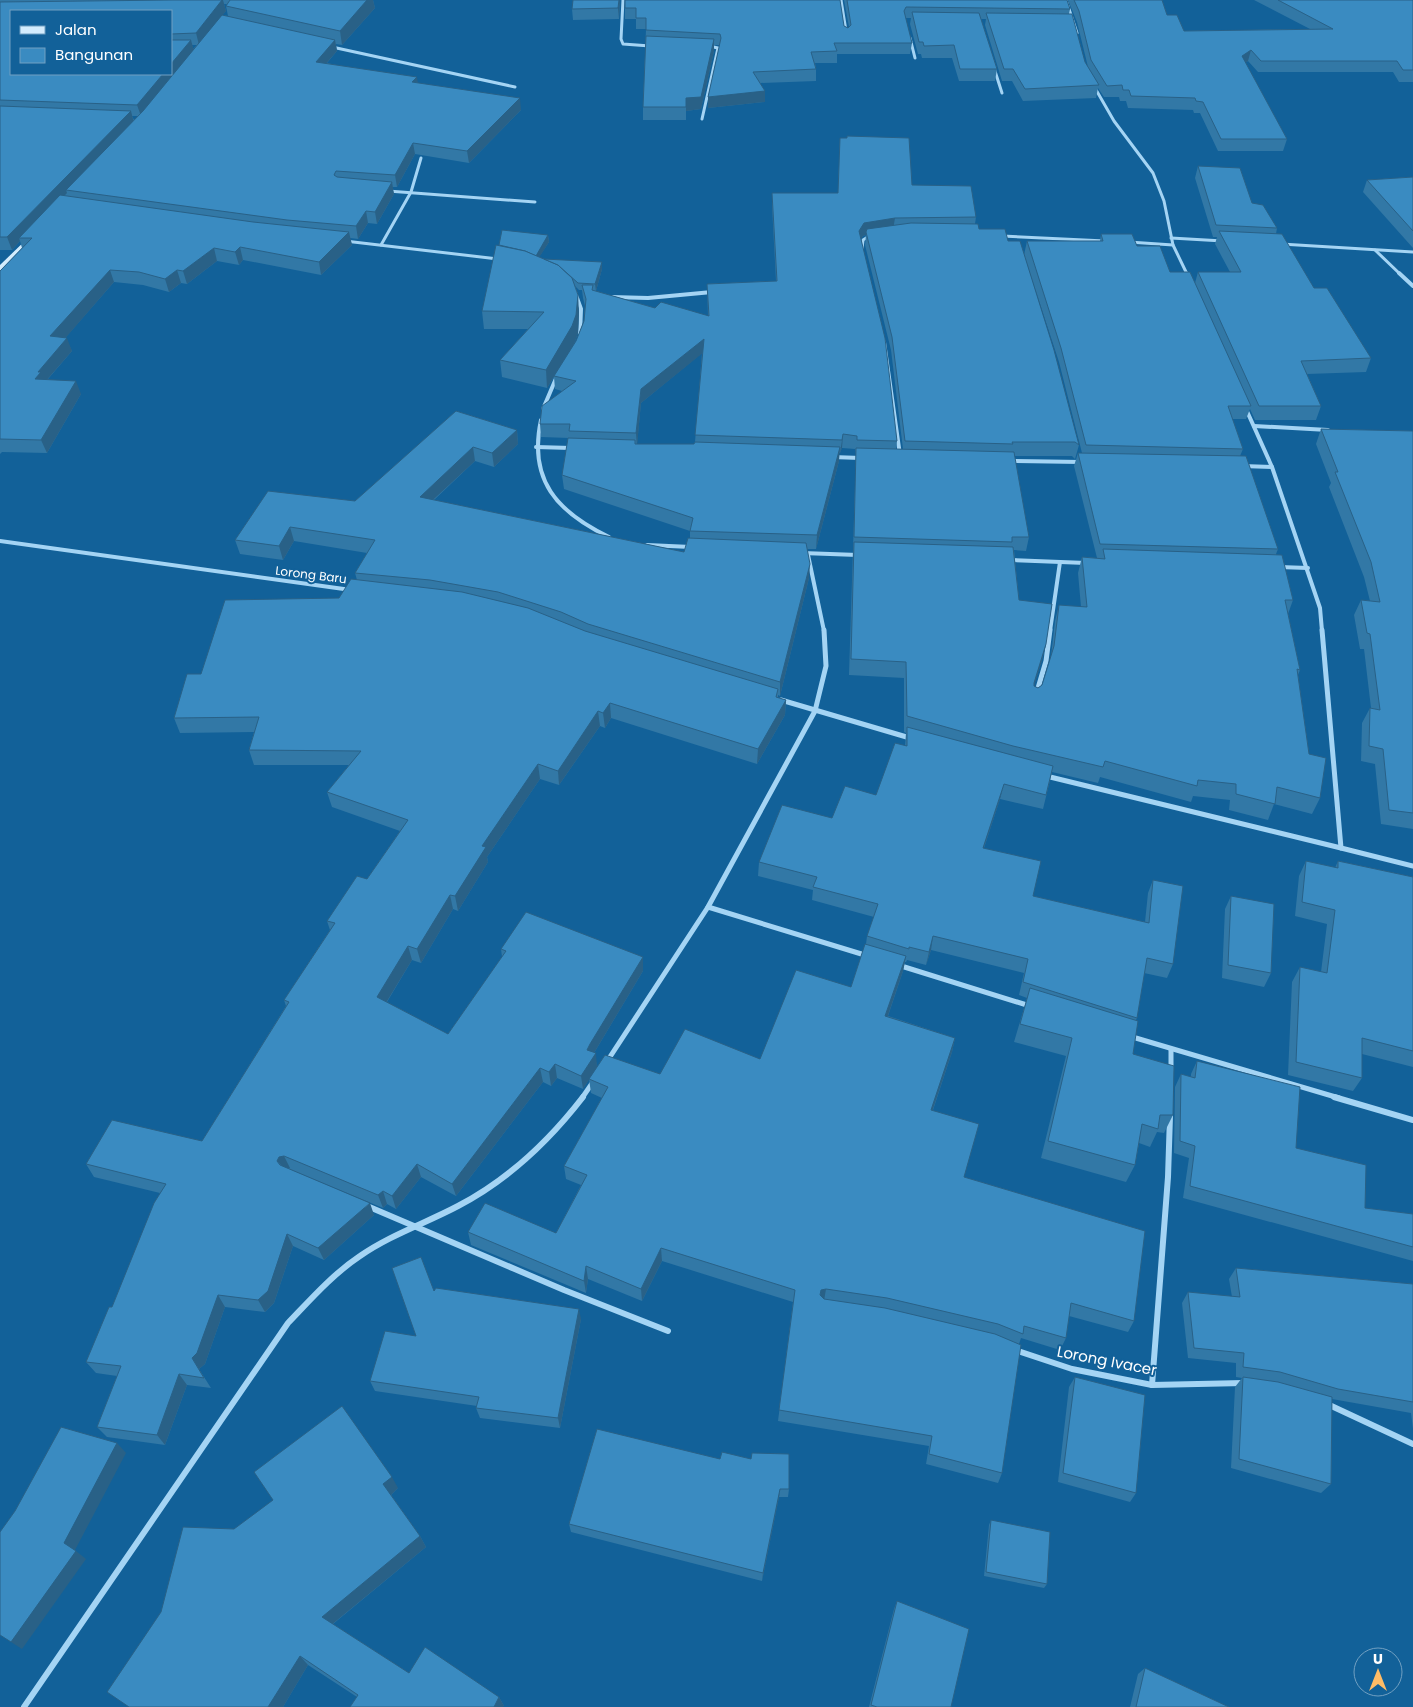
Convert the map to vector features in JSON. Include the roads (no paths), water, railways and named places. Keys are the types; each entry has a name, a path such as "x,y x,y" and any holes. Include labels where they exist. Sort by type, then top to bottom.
{"street":[{"path":"623,0 621,39 623,44 652,46"},
{"path":"842,0 847,36"},
{"path":"1066,0 1078,40"},
{"path":"1065,23 1074,23"},
{"path":"908,31 915,58"},
{"path":"327,46 515,87"},
{"path":"700,46 718,48 702,119"},
{"path":"994,66 1002,92"},
{"path":"1091,81 1114,121 1153,173 1164,201 1173,245 1189,281"},
{"path":"381,245 411,192 422,158"},
{"path":"383,191 535,202"},
{"path":"0,269 3,261 34,233"},
{"path":"863,254 861,245 864,239 876,234"},
{"path":"996,236 1114,242"},
{"path":"1016,236 1018,246"},
{"path":"1171,238 1229,241"},
{"path":"335,240 505,260"},
{"path":"1124,242 1173,245"},
{"path":"1278,244 1413,252"},
{"path":"1374,250 1413,286"},
{"path":"566,280 578,294 582,307 578,342"},
{"path":"607,296 648,298 719,291"},
{"path":"882,334 887,351 900,459"},
{"path":"563,368 552,383 542,412 536,447 542,477 551,496 566,512 588,528 618,539"},
{"path":"1242,399 1272,467 1308,568 1320,608 1341,848"},
{"path":"1254,426 1334,430"},
{"path":"536,447 576,448"},
{"path":"1078,453 1080,462"},
{"path":"822,457 871,458"},
{"path":"1008,461 1090,462"},
{"path":"1233,466 1272,467"},
{"name":"Lorong Baru","path":"0,541 354,590"},
{"path":"642,544 699,548"},
{"path":"798,552 866,555"},
{"path":"24,1707 288,1323 340,1271 372,1248 417,1227 483,1192 521,1164 584,1097 708,906 815,711 826,666 824,625 808,553"},
{"path":"1002,560 1090,563"},
{"path":"1034,700 1046,660 1060,562"},
{"path":"1268,567 1308,568"},
{"path":"778,699 916,740"},
{"path":"1036,773 1413,866"},
{"path":"708,906 878,959"},
{"path":"888,962 1039,1008"},
{"path":"1124,1034 1413,1120"},
{"path":"1170,1078 1171,1049"},
{"path":"1152,1385 1168,1177 1170,1108"},
{"path":"357,1202 564,1290 668,1331"},
{"name":"Lorong Ivacer","path":"1010,1348 1072,1369 1152,1385 1238,1382 1254,1385"},
{"path":"1316,1400 1334,1405 1413,1444"}]}
